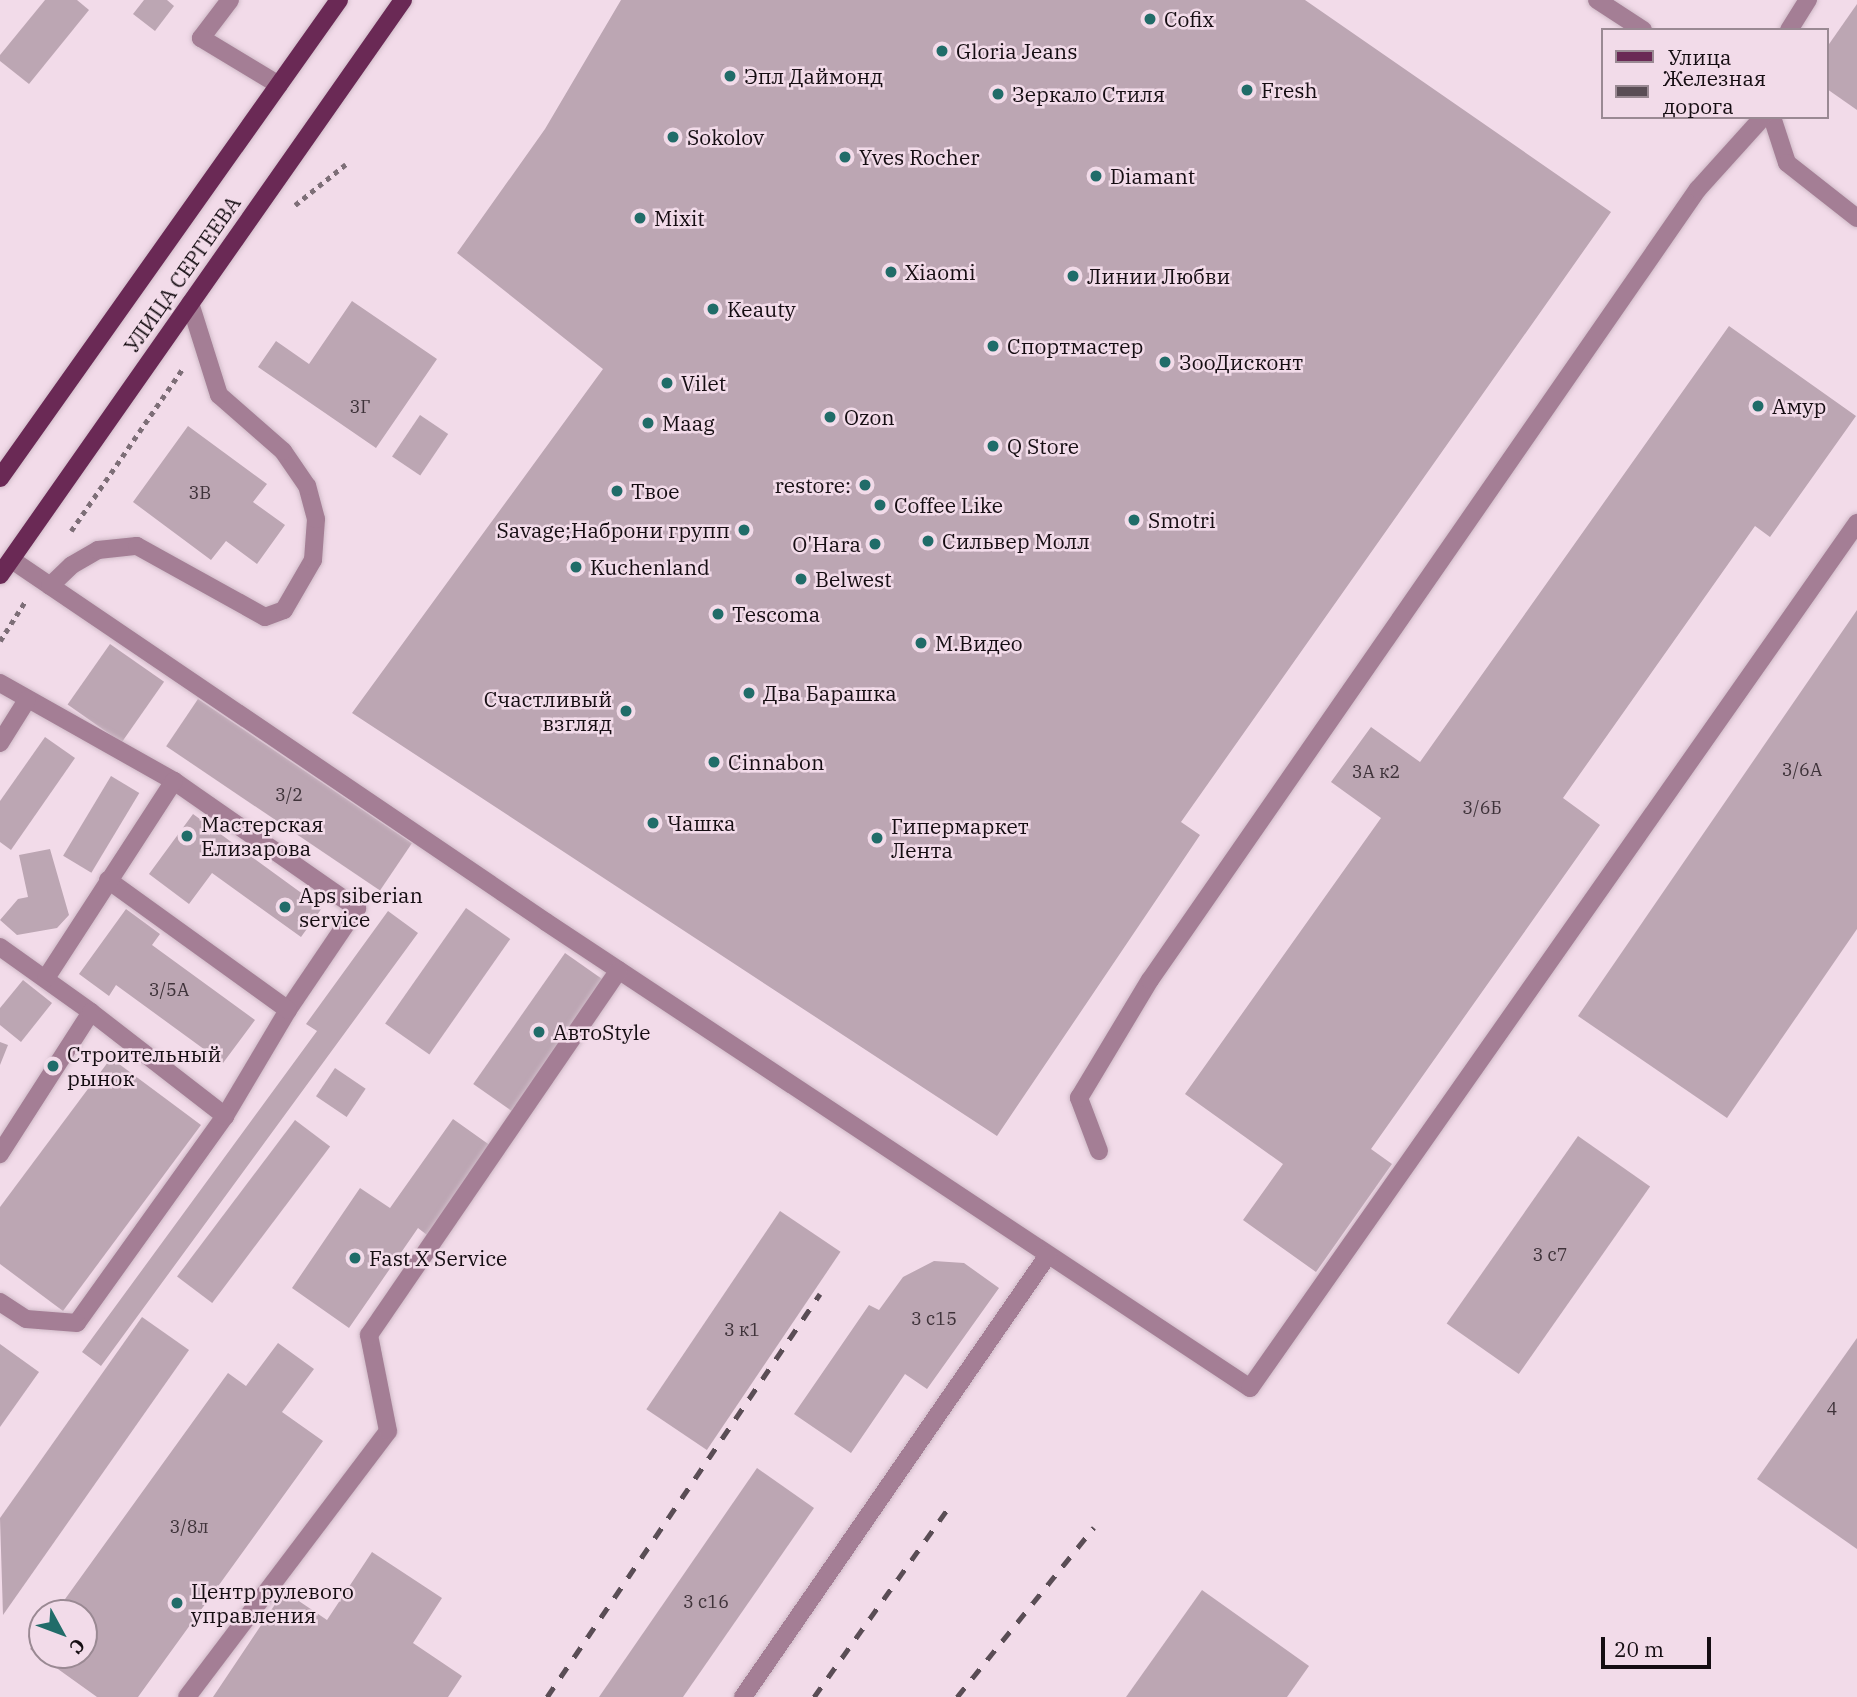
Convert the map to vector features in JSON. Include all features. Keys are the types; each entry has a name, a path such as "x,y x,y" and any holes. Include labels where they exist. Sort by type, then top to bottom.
{"main road":[{"name":"УЛИЦА СЕРГЕЕВА","path":"0,478 339,0"},
{"name":"УЛИЦА СЕРГЕЕВА","path":"0,575 403,0"}],"lane":[{"path":"230,0 201,38 279,85"},
{"path":"1597,0 1640,28"},
{"path":"1790,28 1808,0"},
{"path":"1100,1152 1079,1098 1150,981 1698,189 1761,119"},
{"path":"1773,119 1787,163 1857,218"},
{"path":"44,582 98,550 136,546 265,617 284,610 296,594 313,560 316,519 307,486 283,451 219,395 190,303"},
{"path":"12,559 619,970 1250,1388 1857,523"},
{"path":"0,682 27,700 174,781 356,908 288,1010 225,1116 77,1323 26,1319 0,1301"},
{"path":"0,743 27,700"},
{"path":"46,978 174,781"},
{"path":"108,880 288,1010"},
{"path":"0,947 46,978 225,1116"},
{"path":"187,1697 388,1431 369,1335 619,970"},
{"path":"0,1154 90,1012"},
{"path":"743,1697 1048,1255"}],"path":[{"path":"288,216 346,164"},
{"path":"70,533 202,341"},
{"path":"0,641 44,582"}],"building":[{"path":"45,0 77,0 89,10 29,84 0,61 0,55"},
{"path":"144,0 167,0 174,6 155,31 133,14"},
{"name":"Сильвер Молл","path":"621,0 1305,0 1611,212 1181,822 1200,835 997,1136 352,713 603,369 457,253 545,129"},
{"path":"1857,4 1857,110 1829,90 1829,44"},
{"path":"352,301 437,359 376,448 258,367 276,341 309,364"},
{"path":"1729,326 1856,416 1770,537 1755,526 1563,798 1600,825 1371,1149 1392,1164 1316,1272 1243,1220 1283,1164 1185,1094 1381,818 1331,782 1371,727 1420,762"},
{"path":"420,415 448,434 420,475 392,456"},
{"path":"188,426 267,484 253,502 285,525 257,564 226,541 211,560 133,502"},
{"path":"1857,610 1857,929 1727,1118 1578,1016"},
{"path":"110,644 164,682 122,742 68,705"},
{"path":"198,699 412,843 380,891 166,746"},
{"path":"45,737 75,758 11,850 0,842 0,801"},
{"path":"111,776 139,793 91,873 63,856"},
{"path":"193,814 322,908 301,937 212,873 189,904 149,874"},
{"path":"50,849 69,915 57,928 17,935 0,920 18,899 28,897 19,855"},
{"path":"466,908 510,939 429,1054 385,1024"},
{"path":"126,909 160,934 152,945 255,1020 223,1063 116,985 109,996 79,974"},
{"path":"388,911 418,933 101,1366 82,1352 317,1031 306,1024"},
{"name":"АвтоStyle","path":"565,953 604,980 512,1111 473,1084"},
{"path":"23,980 52,1003 21,1042 0,1025 0,1008"},
{"path":"0,1042 8,1045 0,1065"},
{"path":"111,1058 201,1125 63,1311 0,1264 0,1207"},
{"path":"335,1068 366,1089 347,1117 316,1096"},
{"name":"Fast X Service","path":"453,1119 491,1146 427,1235 418,1228 349,1328 292,1288 360,1188 390,1208"},
{"path":"295,1120 330,1146 212,1303 177,1277"},
{"path":"1578,1136 1650,1186 1519,1374 1447,1324"},
{"path":"780,1211 841,1252 707,1450 646,1409"},
{"path":"934,1261 964,1263 999,1288 927,1389 905,1374 851,1453 794,1414 869,1305 879,1310 903,1277"},
{"path":"142,1317 189,1350 3,1615 0,1518"},
{"path":"1857,1338 1857,1549 1757,1479"},
{"path":"278,1343 314,1369 282,1412 323,1441 138,1697 97,1697 58,1669 98,1669 98,1599 65,1599 228,1373 246,1386"},
{"path":"0,1344 39,1372 0,1427"},
{"path":"757,1468 814,1508 683,1697 599,1697"},
{"path":"372,1552 442,1598 413,1643 462,1676 448,1697 213,1697 284,1591 327,1620"},
{"path":"1202,1590 1309,1666 1287,1697 1126,1697"}],"railway":[{"path":"547,1697 820,1294"},
{"path":"814,1697 949,1507"},
{"path":"957,1697 1094,1527"}],"place":[{"name":"Cofix","path":"1150,19"},
{"name":"Gloria Jeans","path":"942,51"},
{"name":"Эпл Даймонд","path":"730,76"},
{"name":"Fresh","path":"1247,90"},
{"name":"Зеркало Стиля","path":"998,94"},
{"name":"Sokolov","path":"673,137"},
{"name":"Yves Rocher","path":"845,157"},
{"name":"Diamant","path":"1096,176"},
{"name":"Mixit","path":"640,218"},
{"name":"Xiaomi","path":"891,272"},
{"name":"Линии Любви","path":"1073,276"},
{"name":"Keauty","path":"713,309"},
{"name":"Спортмастер","path":"993,346"},
{"name":"ЗооДисконт","path":"1165,362"},
{"name":"Vilet","path":"667,383"},
{"name":"Амур","path":"1758,406"},
{"name":"Ozon","path":"830,417"},
{"name":"Maag","path":"648,423"},
{"name":"Q Store","path":"993,446"},
{"name":"restore:","path":"865,485"},
{"name":"Твое","path":"617,491"},
{"name":"Coffee Like","path":"880,505"},
{"name":"Smotri","path":"1134,520"},
{"name":"Savage;Наброни групп","path":"744,530"},
{"name":"Сильвер Молл","path":"928,541"},
{"name":"O'Hara","path":"875,544"},
{"name":"Kuchenland","path":"576,567"},
{"name":"Belwest","path":"801,579"},
{"name":"Tescoma","path":"718,614"},
{"name":"М.Видео","path":"921,643"},
{"name":"Два Барашка","path":"749,693"},
{"name":"Счастливый взгляд","path":"626,711"},
{"name":"Cinnabon","path":"714,762"},
{"name":"Чашка","path":"653,823"},
{"name":"Мастерская Елизарова","path":"187,836"},
{"name":"Гипермаркет Лента","path":"877,838"},
{"name":"Aps siberian service","path":"285,907"},
{"name":"АвтоStyle","path":"539,1032"},
{"name":"Строительный рынок","path":"53,1066"},
{"name":"Fast X Service","path":"355,1258"},
{"name":"Центр рулевого управления","path":"177,1603"}]}
